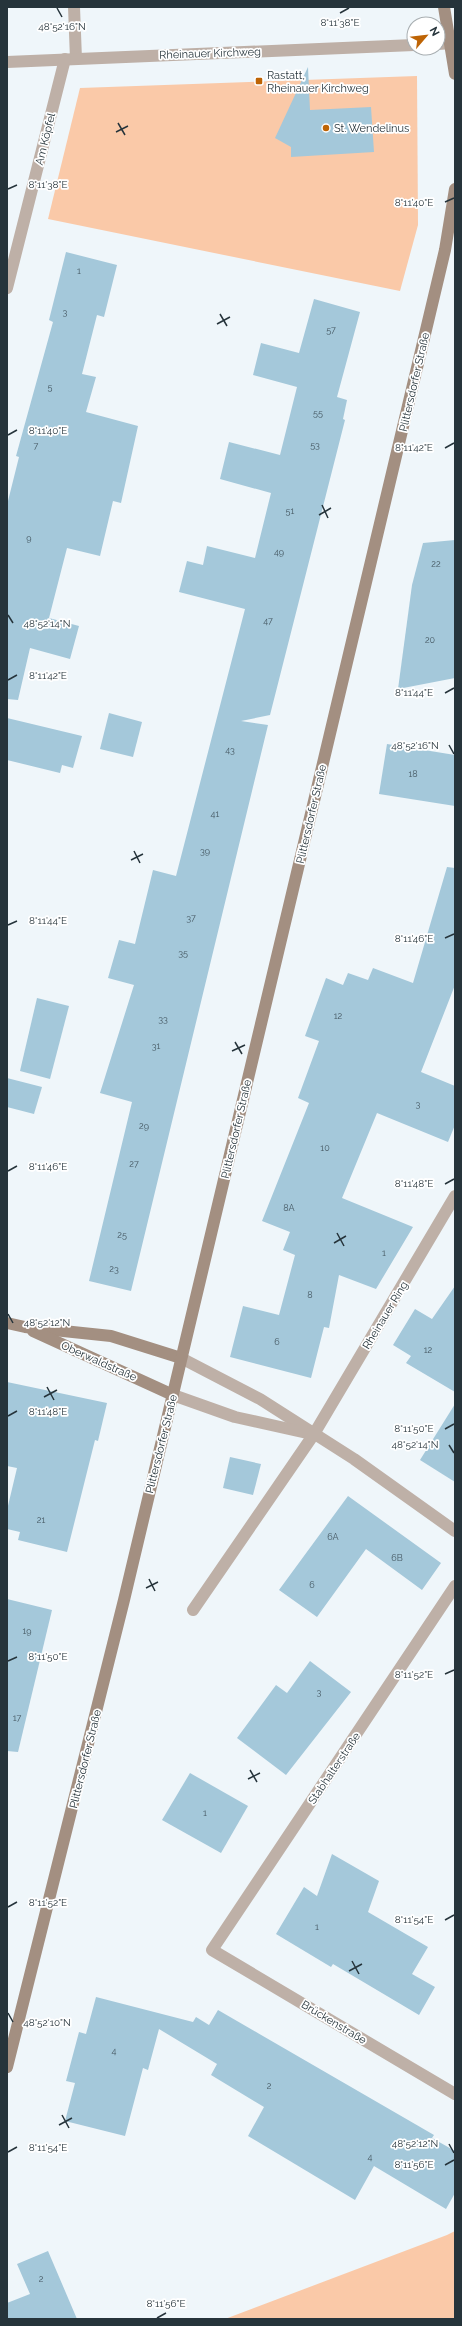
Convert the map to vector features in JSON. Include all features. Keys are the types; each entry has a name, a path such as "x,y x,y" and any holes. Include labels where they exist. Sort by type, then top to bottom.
{"street":[{"name":"Am Köpfel","path":"7,288 71,59 74,7"},
{"path":"444,7 452,43 455,74"},
{"path":"446,43 452,43"},
{"name":"Rheinauer Kirchweg","path":"7,62 406,45"},
{"name":"Plittersdorfer Straße","path":"7,2067 124,1600 173,1395 445,250 455,189"},
{"name":"Rheinauer Ring","path":"193,1610 314,1434 455,1196"},
{"name":"Oberwaldstraße","path":"7,1323 25,1327 111,1336 181,1358"},
{"name":"Oberwaldstraße","path":"25,1327 173,1395"},
{"path":"181,1358 260,1398 354,1459 455,1532"},
{"path":"173,1395 235,1417 314,1434"},
{"name":"Stabhalterstraße","path":"212,1950 455,1586"},
{"name":"Brückenstraße","path":"212,1950 455,2094"}],"shaded area":[{"path":"417,76 418,225 400,291 48,219 80,88"},
{"path":"455,2231 455,2319 225,2319 447,2235"}],"building":[{"name":"St. Wendelinus","path":"308,67 310,110 371,107 374,152 291,157 291,147 275,138"},
{"path":"66,252 117,265 104,317 97,315 82,374 96,377 86,412 138,426 121,503 113,501 100,556 67,548 49,618 79,626 70,659 30,648 18,700 7,699 7,505 19,457 16,456 53,322 49,320"},
{"path":"314,299 360,312 337,397 347,400 343,419 345,420 270,715 241,721 268,725 131,1291 89,1281 132,1102 100,1093 134,985 108,978 119,940 135,944 153,870 176,876 245,609 179,592 187,561 203,565 207,546 255,558 271,493 220,479 229,442 280,455 297,387 253,375 261,343 299,353"},
{"path":"455,540 455,678 398,689 412,585 423,543"},
{"path":"109,713 142,722 133,757 100,749"},
{"path":"7,718 82,736 73,768 62,765 60,773 7,760"},
{"path":"387,744 455,755 455,806 379,794"},
{"path":"447,867 455,868 455,985 421,1072 455,1086 455,1125 448,1142 377,1113 342,1198 413,1227 376,1289 339,1275 329,1328 324,1327 311,1378 230,1357 243,1306 279,1315 295,1255 283,1250 290,1232 262,1221 309,1103 298,1098 319,1041 305,1036 326,978 343,985 348,973 368,980 373,968 413,983"},
{"path":"37,998 69,1006 50,1079 20,1071"},
{"path":"7,1078 42,1087 34,1114 7,1107"},
{"path":"455,1286 455,1392 406,1363 411,1356 393,1345 415,1309 432,1319"},
{"path":"7,1382 107,1403 98,1441 95,1440 67,1552 18,1540 20,1532 7,1529 7,1510 17,1468 7,1466"},
{"path":"455,1404 455,1482 420,1460"},
{"path":"230,1457 261,1464 253,1495 223,1488"},
{"path":"348,1496 441,1563 422,1590 366,1549 317,1617 279,1590"},
{"path":"7,1599 52,1610 18,1752 7,1751"},
{"path":"310,1661 351,1692 286,1775 237,1738 276,1685 287,1693"},
{"path":"190,1773 248,1806 221,1853 162,1820"},
{"path":"332,1854 379,1881 368,1912 428,1947 412,1974 435,1987 419,2015 333,1964 331,1967 276,1934 304,1887 317,1896"},
{"path":"96,1997 193,2022 196,2017 209,2025 218,2010 434,2135 432,2138 455,2151 455,2193 446,2209 374,2166 355,2200 248,2136 264,2107 211,2075 217,2064 159,2029 148,2070 143,2068 125,2136 65,2121 75,2083 66,2081 79,2032 86,2034"},
{"path":"48,2251 77,2319 7,2319 7,2303 30,2294 17,2264"}],"place":[{"name":"Rastatt, Rheinauer Kirchweg","path":"259,81"},
{"name":"St. Wendelinus","path":"326,128"}]}
